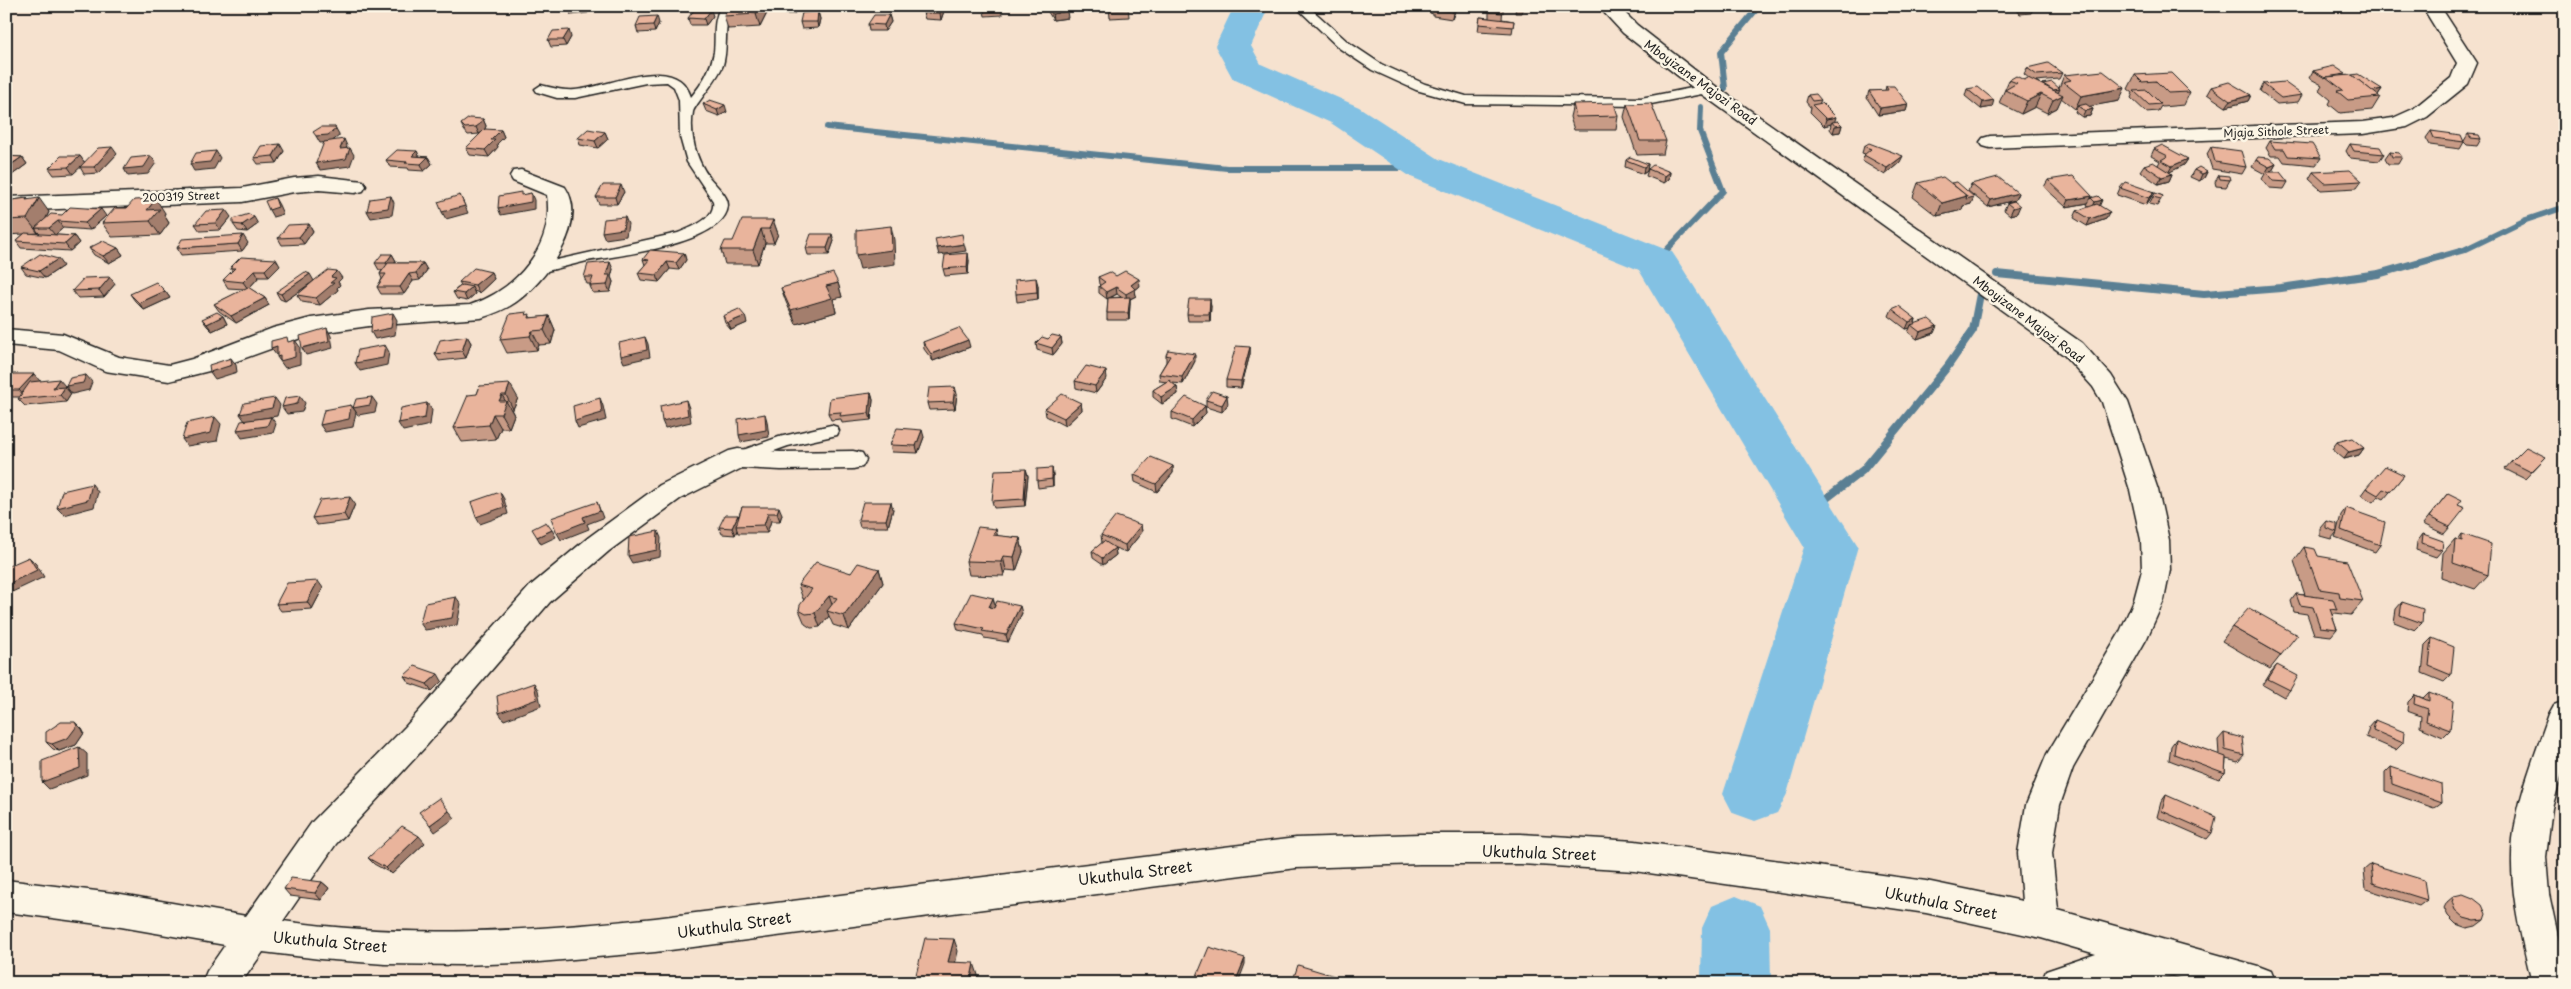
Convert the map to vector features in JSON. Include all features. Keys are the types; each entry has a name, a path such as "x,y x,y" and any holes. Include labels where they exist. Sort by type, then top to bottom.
{"street":[{"name":"Mboyizane Majozi Road","path":"1607,6 1630,29 1707,89 2072,349 2102,381 2115,402 2144,490 2155,540 2156,570 2149,600 2132,638 2058,764 2043,805 2035,854 2041,922"},
{"name":"Mjaja Sithole Street","path":"1990,142 2363,128 2398,124 2420,113 2442,93 2458,84 2465,75 2467,63 2430,6"},
{"path":"6,337 63,342 114,365 169,373 180,371 282,334 311,326 369,318 472,313 500,304 516,293 539,268 555,238 562,204 558,192 521,176"},
{"name":"200319 Street","path":"6,204 242,195 294,185 311,184 355,186"},
{"path":"220,983 324,833 417,735 540,594 626,522 670,492 738,458 781,461 853,460"},
{"path":"2550,983 2540,939 2529,873 2530,839 2535,810 2565,714"},
{"name":"Ukuthula Street","path":"6,896 134,913 255,934 345,945 443,949 577,944 1296,853 1420,849 1521,850 1635,856 1926,897 2041,922 2258,983"},
{"path":"2059,983 2103,970 2140,963 2182,961"}],"lane":[{"path":"687,109 705,89 716,69 720,50 719,27 722,13 727,6"},
{"path":"1301,6 1349,49 1374,66 1443,94 1466,100 1622,103 1675,96 1707,89"},
{"path":"539,268 667,242 696,230 717,215 721,206 719,197 699,174 684,132 687,109 683,90 671,79 657,78 607,90 571,94 550,93 542,89"},
{"path":"738,458 786,441 831,431"}],"building":[{"path":"569,6 585,6 569,8"},
{"path":"741,6 760,6 756,14 724,16 728,8 740,8"},
{"path":"926,6 943,6 940,13 923,13"},
{"path":"983,6 1000,6 1001,8 984,10"},
{"path":"1048,6 1065,6 1067,11 1052,14"},
{"path":"1109,6 1128,6 1128,10 1110,11"},
{"path":"1431,6 1455,6 1453,12 1434,10 1435,7"},
{"path":"1490,6 1503,6 1503,13 1490,12"},
{"path":"695,9 711,10 704,19 688,18"},
{"path":"818,12 817,22 800,22 802,13"},
{"path":"874,15 889,15 884,25 868,24"},
{"path":"657,16 653,25 636,26 640,17"},
{"path":"1480,17 1514,21 1513,27 1479,24"},
{"path":"569,30 563,40 548,40 553,31"},
{"path":"2048,63 2062,73 2037,75 2027,68"},
{"path":"2334,66 2346,74 2325,78 2313,71"},
{"path":"2103,71 2125,88 2081,96 2063,82 2071,80 2064,75"},
{"path":"2171,73 2190,92 2168,93 2156,81 2142,82 2135,75"},
{"path":"2358,74 2382,89 2372,91 2352,75"},
{"path":"2352,75 2380,97 2348,100 2337,91 2343,90 2326,77"},
{"path":"2016,76 2024,80 2028,78 2063,95 2053,100 2041,94 2027,101 2005,90 2017,83 2009,80"},
{"path":"2052,82 2060,89 2053,90 2043,84"},
{"path":"2229,82 2251,95 2230,101 2211,87"},
{"path":"2284,82 2302,95 2281,98 2263,84"},
{"path":"1886,86 1894,86 1908,104 1880,108 1869,91 1888,90"},
{"path":"1978,87 1994,100 1983,102 1967,89"},
{"path":"2147,90 2161,104 2149,105 2134,91"},
{"path":"1816,94 1821,100 1812,101 1808,95"},
{"path":"710,100 725,105 717,110 703,104"},
{"path":"1614,103 1618,116 1576,117 1573,104"},
{"path":"1651,103 1666,141 1640,141 1627,104"},
{"path":"1822,103 1836,117 1826,119 1812,105"},
{"path":"2086,104 2093,109 2085,111 2078,106"},
{"path":"469,118 483,119 476,127 465,128 461,124"},
{"path":"1838,121 1842,125 1835,126 1832,122"},
{"path":"321,127 335,127 336,129 328,135 316,136 313,132"},
{"path":"485,129 501,130 491,140 495,140 485,150 466,148"},
{"path":"588,129 605,132 595,141 578,138"},
{"path":"2431,131 2461,135 2464,142 2434,138"},
{"path":"2468,134 2479,135 2481,139 2471,138"},
{"path":"344,139 340,149 350,148 346,159 316,163 324,142"},
{"path":"2270,141 2312,144 2321,158 2288,156 2284,149 2275,149"},
{"path":"1869,143 1903,156 1887,168 1864,155 1871,149 1864,146"},
{"path":"280,144 273,156 254,158 261,146"},
{"path":"2350,144 2380,147 2384,154 2354,151"},
{"path":"2162,145 2188,159 2172,166 2161,160 2168,156 2154,149"},
{"path":"112,147 94,167 80,167 98,148"},
{"path":"2211,147 2241,151 2246,167 2215,162"},
{"path":"397,150 417,151 412,156 428,157 421,164 386,160"},
{"path":"216,151 210,162 190,164 196,153"},
{"path":"2390,152 2399,153 2402,157 2392,157"},
{"path":"6,156 22,157 6,168"},
{"path":"61,156 80,156 68,167 49,168"},
{"path":"151,156 144,167 124,169 131,158"},
{"path":"1630,157 1648,164 1644,167 1626,160"},
{"path":"2258,157 2269,158 2276,164 2269,167 2256,160"},
{"path":"2153,162 2172,174 2162,177 2144,165"},
{"path":"1653,165 1670,172 1665,176 1648,169"},
{"path":"2199,167 2207,172 2202,174 2194,170"},
{"path":"2350,170 2362,181 2325,183 2313,172"},
{"path":"2266,172 2280,172 2288,182 2273,181"},
{"path":"2219,175 2229,176 2230,180 2220,179"},
{"path":"2073,176 2092,196 2069,200 2048,180"},
{"path":"1943,177 1967,196 1942,203 1918,183"},
{"path":"1998,177 2018,193 1991,200 1971,184"},
{"path":"1957,182 1974,197 1966,199 1967,196 1951,183"},
{"path":"2125,182 2154,192 2149,198 2120,188"},
{"path":"603,185 621,185 615,197 596,197"},
{"path":"521,192 521,195 531,193 531,202 498,208 499,196"},
{"path":"2155,193 2163,196 2161,199 2153,197"},
{"path":"460,195 465,206 442,212 438,202"},
{"path":"391,196 388,208 367,211 370,199"},
{"path":"2098,196 2102,200 2095,202 2091,198"},
{"path":"27,198 26,200 39,198 27,219 6,220 6,201"},
{"path":"275,198 278,207 269,210 265,201"},
{"path":"156,199 147,210 160,209 150,221 102,223 115,208 127,208 134,200"},
{"path":"2014,201 2020,206 2013,208 2007,203"},
{"path":"2097,204 2110,212 2090,219 2077,211"},
{"path":"70,207 101,209 85,223 58,221 49,228 35,228 51,214 62,215"},
{"path":"226,210 216,223 195,224 206,211"},
{"path":"249,214 254,217 242,225 233,224 233,219"},
{"path":"625,217 623,229 602,232 604,219"},
{"path":"742,220 773,220 769,229 761,229 753,250 721,250 725,241 733,241"},
{"path":"309,224 299,237 278,238 288,225"},
{"path":"891,226 892,250 856,255 856,230"},
{"path":"25,233 74,236 65,244 16,241"},
{"path":"811,234 832,234 827,248 806,248"},
{"path":"962,234 964,244 937,248 935,239"},
{"path":"243,235 238,244 177,248 182,239"},
{"path":"103,241 118,248 103,256 89,248"},
{"path":"650,250 684,253 676,263 667,262 657,275 638,273 649,260 643,259"},
{"path":"968,253 967,267 943,269 945,255"},
{"path":"40,254 58,259 39,271 21,267"},
{"path":"382,254 392,254 386,263 375,263"},
{"path":"241,257 276,259 265,270 255,270 243,282 223,280 235,268 230,268"},
{"path":"610,262 606,275 610,275 607,285 590,286 593,277 584,277 588,264"},
{"path":"388,263 423,263 416,273 409,274 400,287 377,287 386,274 380,274"},
{"path":"474,268 491,272 475,285 459,282"},
{"path":"328,270 337,271 331,277 336,278 330,283 334,283 316,298 297,295 315,280"},
{"path":"1125,271 1139,279 1131,285 1135,289 1126,294 1116,287 1106,292 1099,286 1105,282 1098,277 1110,272 1116,276"},
{"path":"305,272 310,274 281,294 276,292"},
{"path":"833,273 838,283 826,286 832,298 791,310 781,288"},
{"path":"110,277 99,290 72,291 84,278"},
{"path":"1036,278 1037,292 1016,294 1015,280"},
{"path":"156,282 165,291 139,303 130,294"},
{"path":"462,285 472,287 464,294 453,292"},
{"path":"248,287 265,298 231,316 214,304"},
{"path":"1130,297 1128,313 1107,313 1108,298"},
{"path":"1189,299 1210,299 1209,314 1187,314"},
{"path":"1899,306 1916,319 1909,322 1892,309"},
{"path":"739,309 745,316 728,323 723,316"},
{"path":"217,312 223,316 207,324 202,319"},
{"path":"527,312 526,315 530,314 529,318 549,316 544,330 532,331 530,336 500,339 510,314"},
{"path":"393,313 391,328 371,332 372,317"},
{"path":"1929,319 1937,326 1920,332 1911,325"},
{"path":"327,328 329,341 302,348 300,336"},
{"path":"959,328 968,340 931,354 923,342"},
{"path":"1052,335 1061,337 1052,348 1036,343 1042,337 1048,339"},
{"path":"467,336 462,351 435,354 440,340"},
{"path":"287,337 288,342 295,340 295,357 280,361 280,356 277,357 277,346 271,348 271,341"},
{"path":"645,337 647,350 621,356 619,343"},
{"path":"385,345 383,358 355,363 358,350"},
{"path":"1236,346 1250,347 1241,381 1226,380"},
{"path":"1168,350 1195,354 1182,377 1159,374 1170,356 1166,355"},
{"path":"231,358 232,365 210,372 209,365"},
{"path":"1086,366 1106,371 1095,386 1075,381"},
{"path":"8,374 34,374 19,390 6,390 6,376"},
{"path":"86,375 83,383 66,386 70,378"},
{"path":"59,379 53,388 65,387 60,395 18,399 30,382"},
{"path":"1169,380 1177,387 1161,397 1153,390"},
{"path":"510,384 506,395 502,395 499,401 506,401 501,414 493,414 489,425 454,428 468,395 477,394 480,386"},
{"path":"955,387 953,402 927,403 929,388"},
{"path":"1212,391 1227,396 1222,405 1206,400"},
{"path":"871,393 869,413 840,416 841,412 828,413 830,398"},
{"path":"1062,394 1081,403 1064,418 1045,409"},
{"path":"300,396 297,404 282,407 285,398"},
{"path":"372,397 370,405 353,408 356,399"},
{"path":"1186,397 1205,406 1192,420 1172,412"},
{"path":"275,398 272,408 240,414 244,403"},
{"path":"600,398 602,413 575,421 573,406"},
{"path":"686,400 688,415 662,421 660,406"},
{"path":"427,403 425,418 398,423 401,408"},
{"path":"351,405 349,419 320,425 324,410"},
{"path":"765,414 766,430 739,435 738,419"},
{"path":"215,417 211,433 182,439 187,423"},
{"path":"271,417 267,426 237,430 241,421"},
{"path":"897,428 922,430 916,446 890,445"},
{"path":"2352,438 2364,448 2349,452 2337,442"},
{"path":"2526,447 2546,457 2531,472 2511,462"},
{"path":"1151,457 1173,466 1156,484 1134,475"},
{"path":"2385,466 2404,475 2390,492 2383,489 2378,495 2366,488"},
{"path":"1052,468 1052,479 1037,481 1037,469"},
{"path":"1026,469 1024,499 992,501 995,470"},
{"path":"92,484 88,500 57,508 62,491"},
{"path":"500,492 504,507 476,517 471,502"},
{"path":"2448,493 2462,500 2458,505 2465,508 2450,527 2429,517"},
{"path":"350,497 344,514 312,518 320,500"},
{"path":"597,502 600,511 583,517 585,522 557,533 551,518"},
{"path":"863,502 891,502 886,520 858,520"},
{"path":"742,507 779,507 777,513 768,513 764,525 736,526"},
{"path":"2346,508 2385,522 2380,545 2341,530"},
{"path":"725,515 738,515 732,528 719,527"},
{"path":"1116,516 1141,525 1125,545 1101,535"},
{"path":"2326,521 2337,524 2337,532 2326,528"},
{"path":"546,522 552,530 537,537 532,529"},
{"path":"978,527 996,529 993,535 1020,538 1014,557 1003,556 1001,562 966,561"},
{"path":"658,531 657,550 628,556 629,537"},
{"path":"2423,534 2443,541 2442,550 2422,543"},
{"path":"2462,534 2491,544 2488,575 2453,563 2455,539 2462,541"},
{"path":"1104,541 1115,548 1102,558 1092,551"},
{"path":"2304,547 2315,549 2318,556 2347,561 2363,601 2340,598 2339,592 2319,589"},
{"path":"29,557 37,570 6,585 6,567"},
{"path":"816,562 851,573 858,563 879,569 844,616 827,611 837,598 829,596 815,613 806,614 799,610 800,605 812,589 798,585"},
{"path":"318,581 307,602 276,604 287,583"},
{"path":"971,593 993,598 989,607 994,608 997,601 1020,606 1006,635 982,631 984,629 956,623"},
{"path":"2296,594 2333,599 2337,610 2330,609 2337,629 2320,627 2313,607 2300,605"},
{"path":"456,597 452,618 420,623 425,603"},
{"path":"2402,602 2423,609 2422,623 2400,615"},
{"path":"2249,608 2297,635 2281,655 2232,627"},
{"path":"2432,638 2454,647 2451,675 2429,666"},
{"path":"2277,665 2298,676 2290,690 2268,679"},
{"path":"415,666 438,674 427,684 404,676"},
{"path":"534,683 537,699 499,713 497,696"},
{"path":"2429,692 2453,701 2450,730 2426,721 2428,709 2414,704 2415,695 2429,701"},
{"path":"2375,720 2404,732 2403,743 2373,730"},
{"path":"61,722 75,722 77,726 68,738 52,744 46,742 46,732"},
{"path":"2224,733 2242,738 2244,755 2225,750"},
{"path":"2176,739 2226,757 2225,773 2174,754"},
{"path":"79,747 80,768 42,782 42,761"},
{"path":"2391,767 2441,784 2442,802 2392,784"},
{"path":"2166,795 2216,817 2212,833 2162,811"},
{"path":"439,798 449,811 430,825 419,812"},
{"path":"402,826 419,836 386,868 368,858"},
{"path":"2371,864 2424,880 2427,900 2373,883"},
{"path":"291,878 322,882 315,893 284,889"},
{"path":"2463,894 2473,898 2482,905 2486,914 2484,920 2475,921 2464,918 2455,910 2452,902 2454,896"},
{"path":"925,938 954,939 948,962 974,963 970,983 914,983"},
{"path":"1209,947 1245,958 1235,983 1194,983"},
{"path":"1298,965 1338,977 1337,983 1292,983"}],"waterway":[{"path":"1252,6 1233,46 1246,71 1345,115 1425,168 1656,261 1831,546 1755,794"},
{"path":"1725,88 1721,52 1759,6"},
{"path":"1659,258 1723,191 1700,131 1701,107"},
{"path":"827,127 1227,168 1425,168"},
{"path":"2436,258 2464,250 2526,220 2565,207"},
{"path":"1656,261 1660,256"},
{"path":"1997,274 2204,294 2281,288 2378,274 2441,256"},
{"path":"1810,511 1863,470 1948,366 1973,330 1981,289"},
{"path":"1736,928 1736,983"}]}
